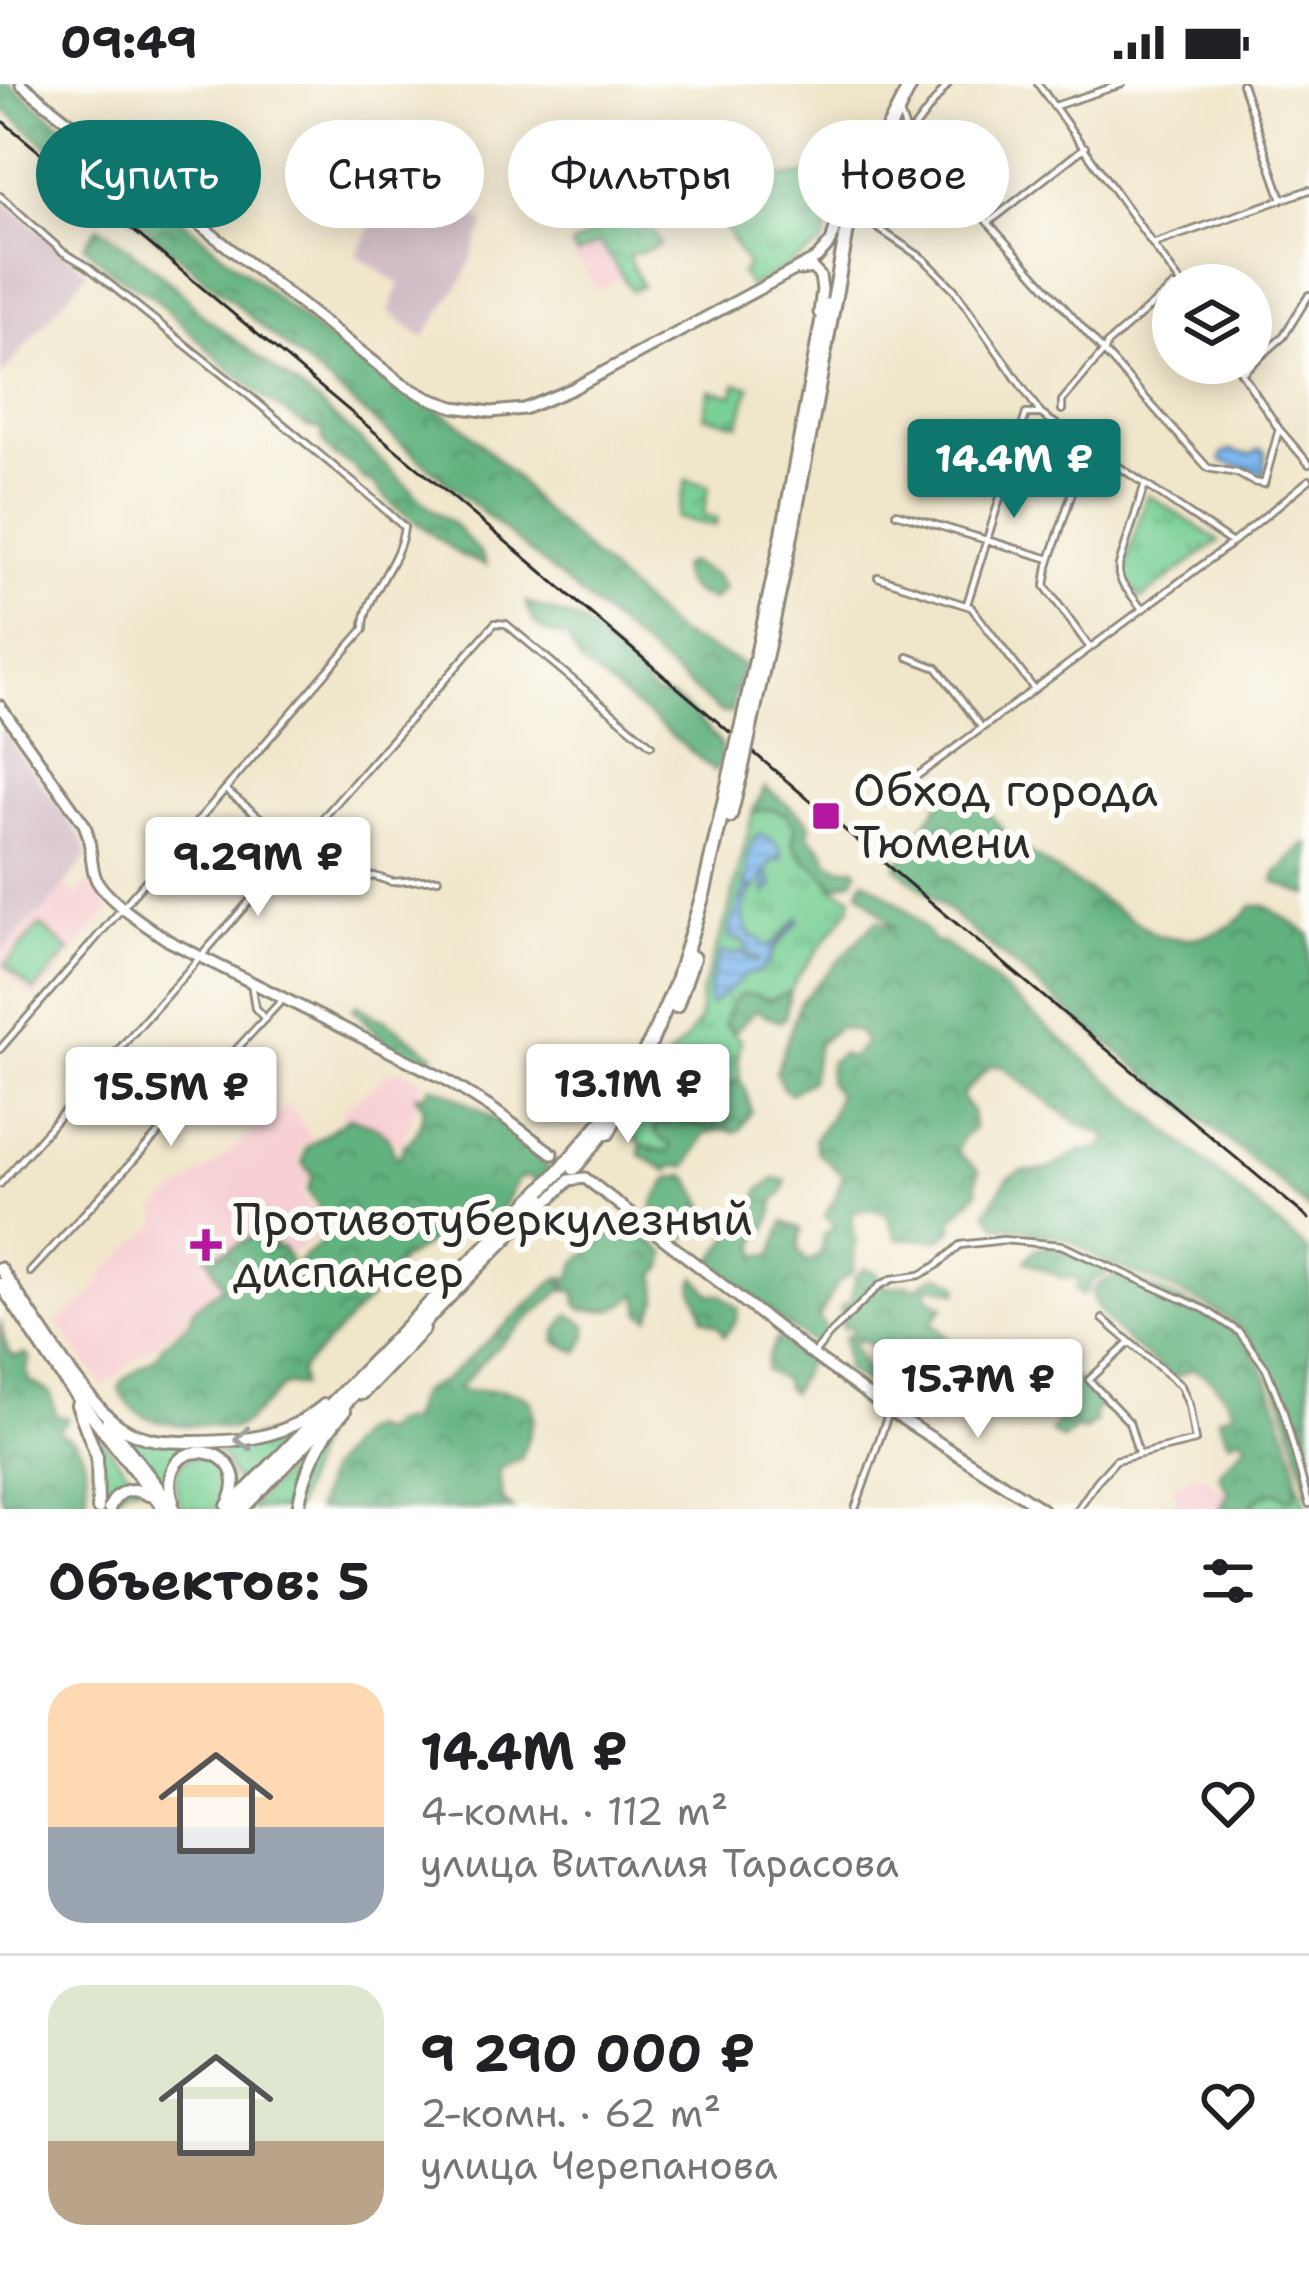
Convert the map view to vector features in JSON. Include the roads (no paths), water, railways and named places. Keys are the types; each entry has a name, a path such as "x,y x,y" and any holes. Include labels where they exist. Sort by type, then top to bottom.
{"highway":[{"path":"883,120 901,84"},
{"path":"241,1509 585,1156 623,1106 658,1046 684,988 708,910 794,520 851,213 868,169 913,84"},
{"path":"748,717 839,228"},
{"path":"227,1509 510,1222 608,1114 669,1004 735,774"}],"main road":[{"path":"0,1268 69,1379 176,1509"},
{"path":"0,1285 163,1509"},
{"path":"298,1509 306,1473 324,1436 437,1310"},
{"path":"69,1379 112,1420 140,1437 174,1442 256,1439 286,1429 318,1410 405,1329"},
{"path":"69,1379 95,1449 98,1509"},
{"path":"176,1509 170,1485 173,1467 184,1456 201,1451 218,1456 233,1474 234,1490 227,1509"},
{"path":"109,1509 118,1494 132,1490 145,1492 163,1509"}],"street":[{"path":"21,84 361,354 419,393 454,407 502,412 552,399 822,255 834,228"},
{"path":"896,120 913,84"},
{"path":"920,120 947,84"},
{"path":"1038,84 1165,264"},
{"path":"1055,106 1122,84"},
{"path":"1242,84 1282,199"},
{"path":"901,109 901,120"},
{"path":"1009,207 1085,147"},
{"path":"1153,244 1309,190"},
{"path":"0,196 404,527 397,554 364,613 364,629 0,1049"},
{"path":"843,249 851,228"},
{"path":"878,228 924,259 954,290 1041,414 1232,543"},
{"path":"993,228 1208,468 1264,484 1279,429"},
{"path":"795,271 812,268 822,280 818,345"},
{"path":"1272,347 1309,295"},
{"path":"1062,410 1062,400 1107,344 1152,306"},
{"path":"1249,384 1309,464"},
{"path":"967,604 1026,414 1041,414"},
{"path":"1087,447 1045,586 1090,648"},
{"path":"894,793 1232,543 1309,480"},
{"path":"1142,609 1119,575 1119,565 1144,484"},
{"path":"896,512 1050,559"},
{"path":"878,577 967,604 1034,689"},
{"path":"0,1184 496,623 506,624 650,745"},
{"path":"908,657 937,668 982,728"},
{"path":"0,706 84,824 97,881 156,932 470,1094 553,1154 577,1149 608,1114"},
{"path":"226,790 333,877 374,876 392,882 438,879"},
{"path":"250,982 255,1008 265,1018"},
{"path":"30,1272 283,999"},
{"path":"585,1178 586,1162 607,1137 623,1106"},
{"path":"510,1222 553,1173 553,1154"},
{"path":"465,1281 485,1267 569,1180 585,1178 890,1412 1042,1509"},
{"path":"813,1355 879,1286 920,1275 960,1245 1003,1240 1061,1245 1206,1310 1239,1332 1266,1369 1283,1410 1309,1504"},
{"path":"1078,1509 1116,1460 1195,1441 1185,1390 1103,1319"},
{"path":"1129,1343 1089,1380 1129,1422 1138,1454"},
{"path":"855,1509 890,1412"}],"water":[{"path":"1260,449 1265,452 1264,474 1221,461 1222,454 1230,450 1250,455"},
{"path":"759,834 775,843 782,860 775,859 766,870 773,887 766,894 764,875 752,892 749,888 743,913 747,929 768,948 798,917 800,920 761,971 742,976 710,1005 710,985 721,952 741,952 755,962 757,958 746,951 747,943 728,935"}],"railway":[{"path":"0,119 1309,1219"}],"place":[{"name":"Обход города Тюмени","path":"826,816"},
{"name":"Противотуберкулезный диспансер","path":"206,1245"}]}
